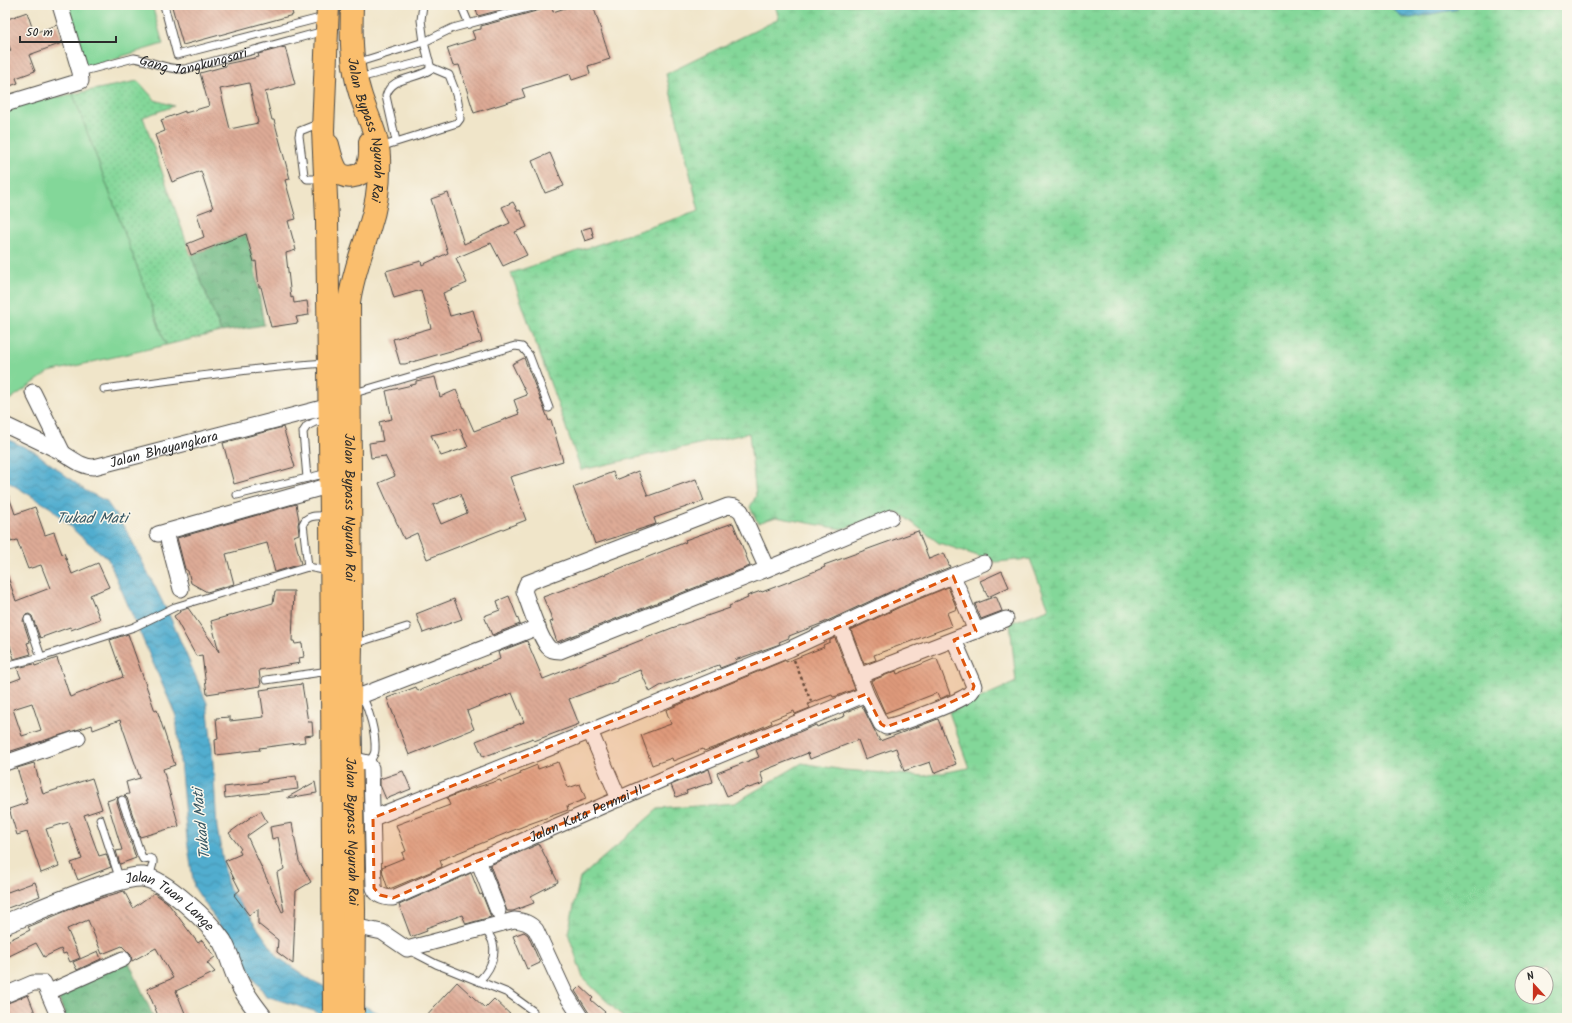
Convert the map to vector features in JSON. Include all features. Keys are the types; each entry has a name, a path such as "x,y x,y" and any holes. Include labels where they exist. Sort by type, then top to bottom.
{"highway":[{"name":"Jalan Bypass Ngurah Rai","path":"334,1018 343,968 353,926 359,761 356,698 351,645 349,302 352,282 375,206 388,144 370,121 355,71 352,40 352,5"},
{"name":"Jalan Bypass Ngurah Rai","path":"328,17 324,126 324,179 327,220 332,516 332,670 343,968 353,1018"},
{"path":"324,126 335,169 344,175 355,176 360,174 367,166 370,155 370,121"}],"street":[{"path":"5,104 79,82 82,79 60,5"},
{"path":"33,392 63,453"},
{"name":"Jalan Bhayangkara","path":"5,425 63,453 88,467 107,465 330,413"},
{"path":"181,589 162,533 331,479"},
{"path":"767,569 741,511 735,507 728,506 527,583 524,591 538,627 548,647 553,651 560,651 767,569 890,518"},
{"path":"373,818 526,758 790,649 896,599 984,563"},
{"path":"953,576 976,631"},
{"path":"859,676 1006,619"},
{"path":"840,625 866,694 881,724 886,727 941,707 972,692 974,686 954,640"},
{"path":"356,698 538,627"},
{"name":"Jalan Kuta Permai II","path":"359,761 371,768 372,774 374,888 380,895 393,898 684,770 866,694"},
{"path":"590,731 620,799"},
{"path":"5,763 78,738"},
{"path":"478,860 498,911"},
{"name":"Jalan Tuan Lange","path":"5,924 86,891 120,880 140,877 149,878 160,883 186,903 217,934 223,942 238,980 246,995 263,1018"},
{"path":"353,926 382,932 407,949 514,920 524,921 531,924 536,930 564,993 581,1018"},
{"path":"49,992 123,959"},
{"path":"5,995 33,983 44,983 59,1018"}],"lane":[{"path":"164,5 177,55 328,17"},
{"path":"355,71 430,64 449,75 459,104 460,119 457,123 388,144 386,96 388,89 392,84 428,71 430,64 424,42 421,20 423,5"},
{"path":"461,5 469,24"},
{"path":"355,71 453,28 539,5"},
{"name":"Gang Jangkungsari","path":"80,72 134,58 164,67 175,69 185,68 328,17"},
{"path":"349,394 514,346 522,348 529,355 549,408"},
{"path":"104,389 288,365 329,363"},
{"path":"307,478 303,432 307,426 330,413"},
{"path":"237,495 307,478 331,479"},
{"path":"308,567 303,524 304,520 309,517 332,516"},
{"path":"5,666 41,657 134,626 175,607 308,567 332,571"},
{"path":"28,619 41,657"},
{"path":"351,645 407,627"},
{"path":"266,680 332,670"},
{"path":"122,800 140,855 143,859 152,860 154,863 149,878"},
{"path":"100,819 120,880"},
{"path":"479,981 493,964 494,951 492,941 484,929"},
{"path":"407,949 436,964 508,993 533,1012"}],"path":[{"path":"790,649 817,715"}],"highlighted area":[{"path":"953,576 976,631 954,640 974,686 972,692 941,707 886,727 881,724 866,694 684,770 393,898 380,895 374,888 373,818 790,649"}],"green space":[{"path":"66,5 152,5 163,44 83,68"},
{"path":"775,5 1390,5 1391,7 1458,9 1456,5 1567,5 1567,1018 624,1018 583,978 568,933 580,878 658,809 735,803 802,763 844,770 924,776 969,768 949,712 1016,682 1010,623 1049,609 1030,559 996,562 939,543 898,512 841,529 776,517 758,523 750,507 756,496 749,433 581,470 511,273 699,211 666,74 779,19"},
{"path":"138,81 155,100 174,106 143,117 191,255 221,332 166,345 73,94"},
{"path":"73,94 166,345 49,372 5,403 5,107"},
{"path":"246,234 254,262 264,325 221,332 191,255"},
{"path":"129,962 153,1016 152,1018 66,1018 56,992"}],"water":[{"path":"1390,5 1456,5 1458,9 1411,18 1401,17"},
{"name":"Tukad Mati","path":"5,438 35,452 86,491 106,501 127,531 171,619 207,703 212,747 217,828 228,887 279,958 311,980 389,1018 324,1018 314,1011 266,996 194,887 187,839 176,716 108,559 78,534 51,508 5,480"}],"building":[{"path":"180,5 290,5 293,15 183,45 172,7"},
{"path":"475,5 520,5 478,16"},
{"path":"544,5 552,5 553,12 574,5 593,5 610,59 588,66 590,74 572,80 570,74 522,89 525,97 474,113 459,65 453,66 447,48 475,39 472,31 481,29 481,26 540,10"},
{"path":"27,12 34,33 57,25 62,43 29,55 35,71 16,78 18,83 5,88 5,53 11,51 5,31 5,20"},
{"path":"285,47 295,84 265,92 290,179 285,180 296,219 288,221 296,250 286,253 291,298 293,297 294,303 307,301 309,315 296,317 298,323 271,327 261,287 259,287 256,261 254,262 246,234 191,255 187,244 204,237 197,214 213,208 201,171 172,182 155,135 165,131 161,120 185,111 185,113 209,106 200,73 226,66 226,64 259,57 258,54","holes":["249,83 258,123 230,129 220,89"]},
{"path":"550,153 564,186 545,193 532,161"},
{"path":"448,193 464,244 510,223 502,207 513,202 518,211 520,210 527,227 515,232 527,255 503,266 491,243 456,258 467,283 443,293 450,316 473,310 482,342 405,364 400,364 393,339 431,328 421,290 394,298 386,271 421,261 422,265 448,253 431,199"},
{"path":"591,227 594,238 585,241 581,230"},
{"path":"524,358 549,421 551,420 563,461 510,477 526,520 427,559 417,533 404,539 379,483 395,476 385,456 371,458 369,443 383,441 379,422 392,419 386,391 416,384 416,381 435,377 440,397 456,390 474,431 519,414 514,400 527,395 512,364","holes":["460,429 468,447 441,456 431,435","460,494 467,513 441,524 433,505"]},
{"path":"283,427 295,467 234,484 223,443"},
{"path":"638,471 648,496 696,479 704,501 654,518 656,524 595,544 581,504 580,505 573,487 613,472 616,480"},
{"path":"5,491 7,491 15,514 35,507 45,535 54,532 62,554 64,553 72,574 98,563 109,587 90,595 100,619 71,630 70,627 40,638 32,616 29,614 25,615 23,621 30,642 27,643 31,654 14,659 5,629 5,574 7,574 16,601 50,588 41,565 28,569 17,540 11,542 5,523"},
{"path":"296,504 299,520 299,534 294,536 301,564 275,572 267,543 226,554 234,584 207,592 191,583 188,571 185,569 177,538"},
{"path":"733,523 750,566 557,642 550,622 553,621 543,597 601,576 686,542 685,540"},
{"path":"918,531 929,559 944,553 950,567 892,591 823,623 789,636 789,638 779,642 780,644 735,660 736,662 720,668 719,665 660,686 650,692 640,670 617,679 617,681 569,699 579,724 534,741 533,738 483,757 476,741 524,722 512,693 467,711 474,729 409,755 387,698 416,687 418,691 500,659 498,652 527,641 543,679 672,628 730,608 729,606 748,598 747,596 761,591 762,592 801,577 825,567 824,565"},
{"path":"1002,571 1009,587 988,597 980,581"},
{"path":"948,587 957,609 947,613 952,626 874,655 876,660 864,664 851,630"},
{"path":"275,591 294,591 292,641 294,641 295,644 302,643 304,657 299,658 300,663 259,670 261,686 207,694 202,655 196,656 174,616 188,608 219,652 211,621 273,603"},
{"path":"509,596 520,624 492,635 484,616 500,610 497,601"},
{"path":"996,596 1002,611 981,619 975,604"},
{"path":"454,599 462,619 423,633 416,614"},
{"path":"128,634 155,711 157,710 175,765 163,769 179,826 140,837 127,798 124,795 129,794 126,782 140,778 120,720 93,730 92,725 5,753 5,684 21,678 17,668 34,664 35,666 57,658 70,697 123,677 110,640","holes":["32,703 41,730 22,736 13,709"]},
{"path":"835,638 855,689 837,696 833,697 832,695 808,704 810,708 795,714 794,711 771,720 772,723 721,745 704,751 703,749 673,761 672,758 652,765 641,735 671,724 666,710 786,660 786,662 824,647 823,645"},
{"path":"937,659 950,694 940,699 937,693 885,713 871,681 896,671 897,674"},
{"path":"302,684 308,722 312,722 313,735 304,736 305,742 259,748 260,750 216,755 215,740 218,739 216,718 230,717 230,721 264,717 260,690"},
{"path":"862,706 880,741 938,719 956,764 934,773 930,762 904,771 896,748 865,759 858,740 810,759 808,753 760,772 764,783 749,788 748,787 727,796 717,773 759,757 756,750 816,725 817,727 845,716 844,713"},
{"path":"558,762 568,788 580,784 586,799 567,806 568,810 440,860 442,867 388,889 382,867 404,858 402,853 406,851 396,825 450,805 447,798 465,791 500,780 501,782 521,774 520,772 537,765 538,769"},
{"path":"34,763 43,794 92,778 102,809 84,815 99,856 106,854 111,867 78,880 71,863 82,859 69,822 46,829 59,866 41,873 27,832 17,835 9,809 27,803 17,768"},
{"path":"709,769 713,782 686,791 687,793 676,797 671,785"},
{"path":"403,771 411,789 386,799 380,785 380,779"},
{"path":"296,776 298,789 225,798 224,787 267,782 267,780"},
{"path":"315,782 317,793 288,798 288,797"},
{"path":"118,797 117,802 136,858 120,864 116,851 122,850 107,801"},
{"path":"261,811 267,822 247,836 282,912 284,911 277,873 284,869 278,837 272,839 270,827 292,823 299,861 311,882 296,891 293,964 277,952 278,940 258,924 258,909 249,915 234,895 240,890 225,861 241,854 239,850 241,849 229,833"},
{"path":"539,844 558,882 531,896 534,903 513,911 507,911 490,865"},
{"path":"471,873 480,895 482,894 491,917 466,924 462,915 426,928 427,931 411,937 399,905"},
{"path":"35,882 40,896 5,909 5,893"},
{"path":"124,891 133,908 154,893 167,902 198,943 202,940 215,957 207,963 215,972 176,991 187,1018 159,1018 147,989 173,978 156,948 132,961 131,955 122,946 102,954 88,920 67,929 80,958 70,962 66,953 63,954 61,949 44,957 36,943 5,958 5,942 30,930 28,927 85,903"},
{"path":"524,932 528,935 540,963 527,969 513,936"},
{"path":"98,951 101,959 77,970 73,962"},
{"path":"457,982 485,1008 494,999 514,1018 424,1018"},
{"path":"580,986 593,998 591,1000 605,1012 601,1018 590,1018 589,1013 575,991"},
{"path":"28,995 37,1018 5,1018 5,1004"}]}
